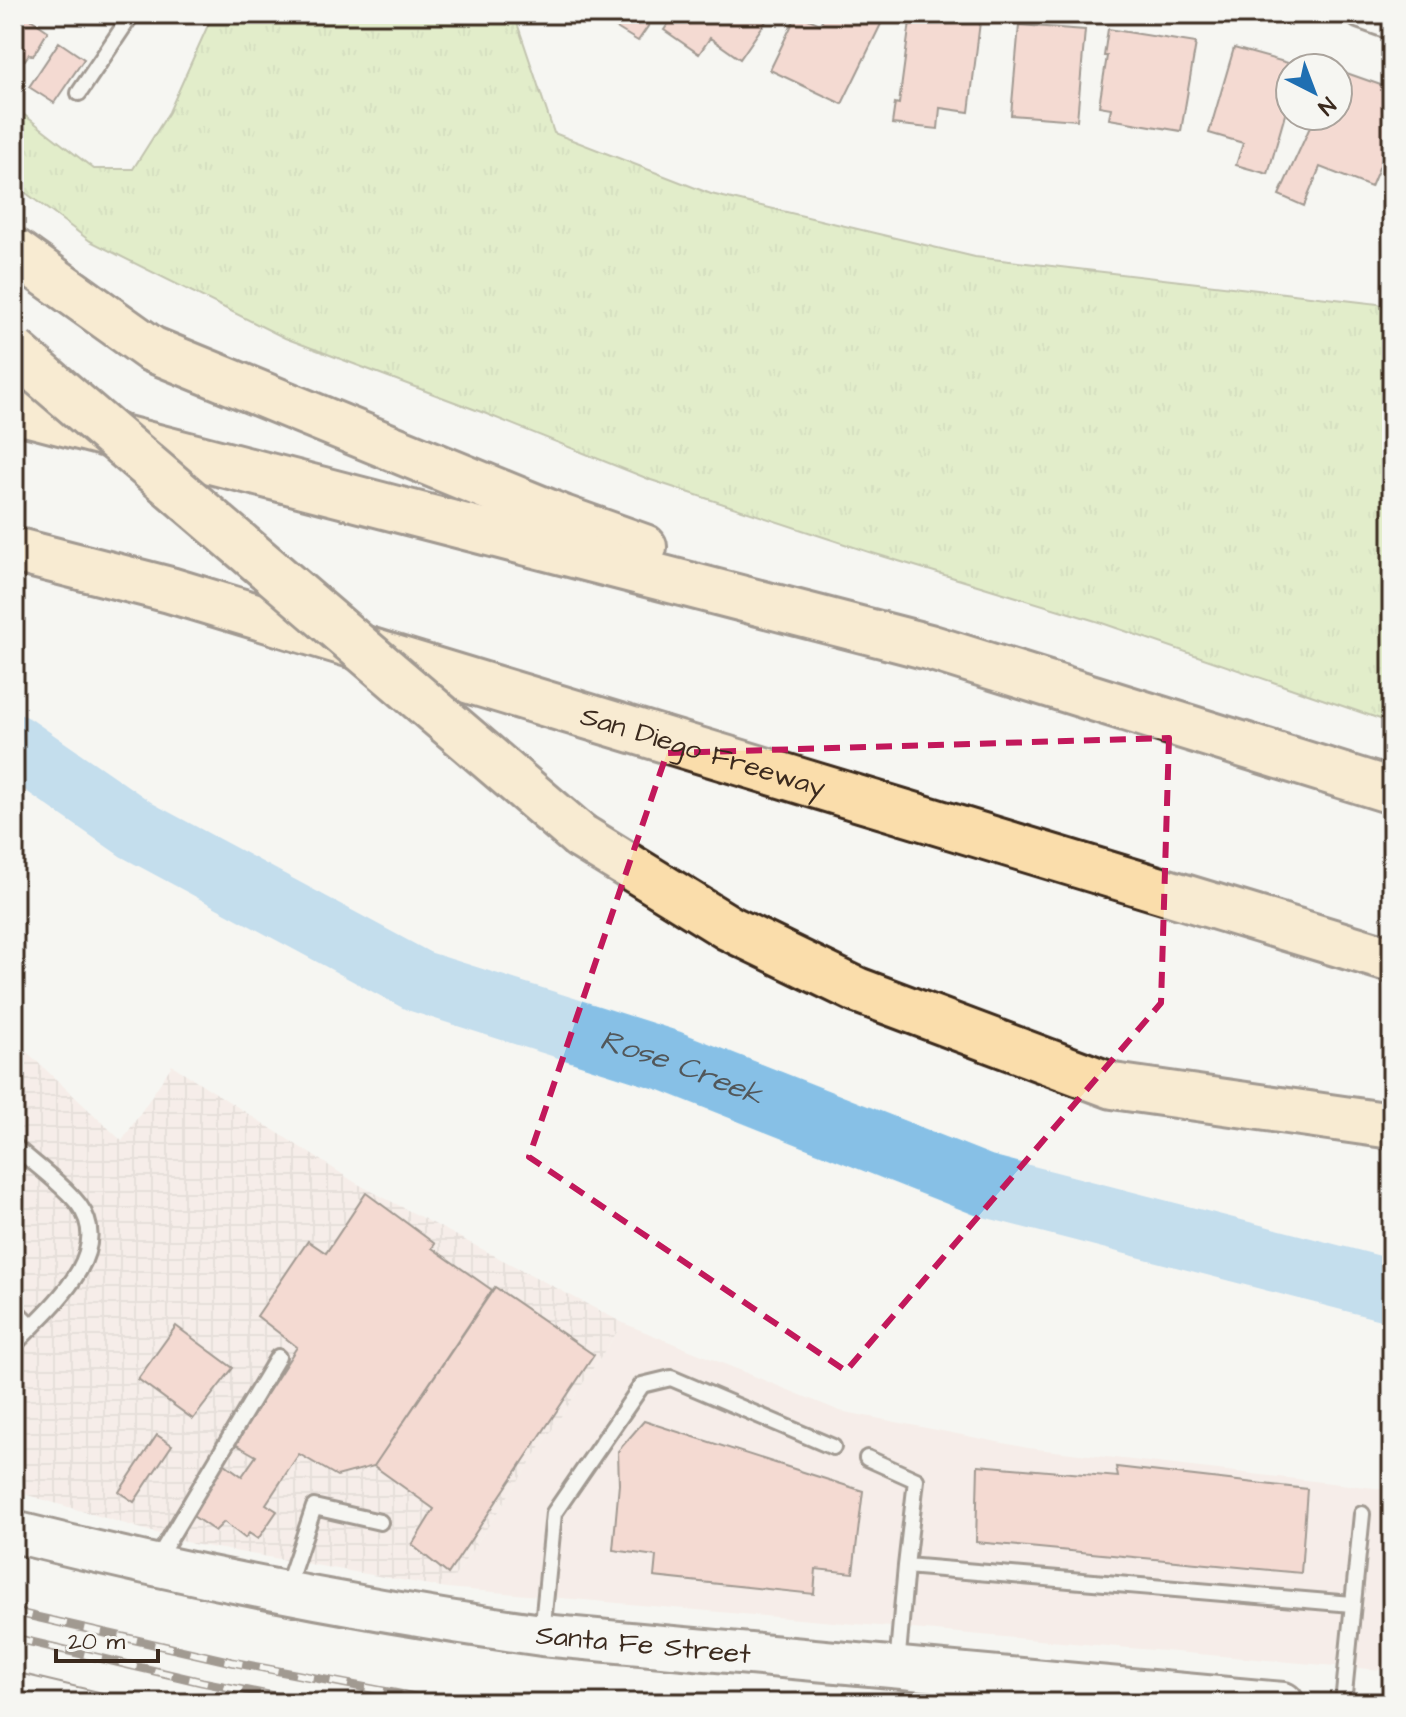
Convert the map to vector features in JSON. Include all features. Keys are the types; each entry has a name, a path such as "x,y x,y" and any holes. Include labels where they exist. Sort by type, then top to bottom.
{"highway":[{"path":"14,251 151,349 563,518 929,647 1392,791"},
{"path":"14,351 580,836 729,928 857,990 1113,1086 1392,1126"},
{"path":"14,410 929,647"},
{"name":"San Diego Freeway","path":"14,550 170,590 1392,960"}],"street":[{"path":"1361,14 1392,25"},
{"name":"Santa Fe Street","path":"14,1532 285,1594 542,1635 1283,1703"}],"lane":[{"path":"79,93 132,14"},
{"path":"14,1146 79,1205 91,1228 89,1251 66,1290 14,1345"},
{"path":"14,1309 31,1326"},
{"path":"152,1566 278,1357"},
{"path":"542,1635 554,1513 642,1385 671,1378 833,1447"},
{"path":"867,1458 916,1480 897,1666"},
{"path":"285,1594 314,1507 380,1522"},
{"path":"1343,1703 1362,1514"},
{"path":"906,1566 1352,1604"}],"highlighted area":[{"path":"1169,738 1161,1003 846,1371 529,1157 667,753"}],"shaded area":[{"path":"14,1040 122,1141 172,1065 356,1183 623,1323 447,1588 193,1544 14,1491"},
{"path":"623,1323 840,1411 1028,1448 1392,1490 1392,1671 447,1588"}],"green space":[{"path":"213,14 514,14 554,133 711,194 975,257 1378,304 1392,309 1392,723 1099,622 869,552 651,480 285,338 90,241 14,184 14,107 94,169 133,169 169,112"}],"building":[{"path":"14,14 23,14 48,31 33,56 29,54 25,60 14,53"},
{"path":"617,14 651,14 647,19 651,22 638,41 610,24"},
{"path":"675,14 771,14 740,59 710,38 699,54 664,30"},
{"path":"797,14 820,24 825,14 869,14 883,20 842,104 770,70"},
{"path":"911,14 980,22 969,112 940,108 938,129 892,124 895,103 899,104"},
{"path":"1019,25 1085,30 1077,120 1011,115"},
{"path":"1108,29 1196,43 1181,131 1109,119 1111,108 1099,106"},
{"path":"59,42 84,59 54,103 29,87"},
{"path":"1234,48 1274,59 1274,132 1280,132 1268,174 1236,165 1243,143 1209,133"},
{"path":"1354,76 1392,89 1392,136 1371,187 1320,167 1304,206 1279,195 1308,132 1354,132"},
{"path":"366,1193 435,1244 432,1248 492,1290 374,1466 337,1476 299,1454 266,1504 277,1511 258,1539 249,1533 245,1538 224,1522 215,1531 187,1512 222,1462 242,1476 256,1456 235,1444 297,1347 257,1316 308,1241 326,1253"},
{"path":"495,1287 594,1355 448,1574 412,1545 434,1509 374,1466"},
{"path":"176,1326 233,1368 193,1419 138,1379"},
{"path":"644,1421 863,1491 853,1573 816,1569 814,1594 654,1577 656,1556 613,1550 619,1484 618,1451"},
{"path":"157,1435 172,1445 134,1502 119,1492"},
{"path":"978,1465 1118,1477 1116,1467 1307,1489 1301,1573 976,1542"}],"waterway":[{"name":"Rose Creek","path":"14,745 137,830 418,981 670,1061 983,1185 1392,1291"}],"tram line":[{"path":"14,1672 145,1703"},
{"path":"14,1695 47,1703"}],"railway":[{"path":"14,1612 232,1662 446,1703"},
{"path":"14,1638 202,1682 309,1703"}]}
